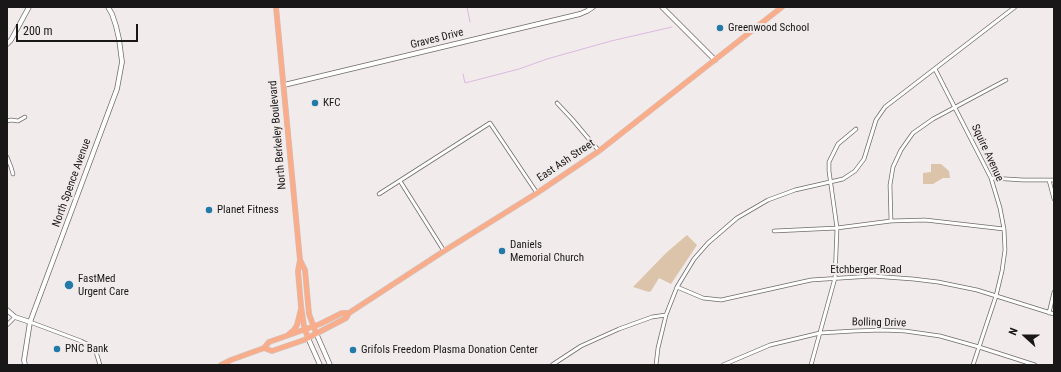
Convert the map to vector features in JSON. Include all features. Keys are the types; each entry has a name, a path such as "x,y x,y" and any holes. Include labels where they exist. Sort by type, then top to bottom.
{"main road":[{"name":"North Berkeley Boulevard","path":"276,7 300,260 298,271 301,306 305,330 308,338"},
{"name":"East Ash Street","path":"264,348 272,351 308,338 346,318 349,313 537,193 599,151 782,7"},
{"name":"North Berkeley Boulevard","path":"300,260 305,270 309,314 316,333"},
{"path":"287,336 297,325 301,306"},
{"name":"East Ash Street","path":"221,365 232,363 264,348 269,342 305,330 342,313 349,313"}],"street":[{"path":"7,44 11,40 29,7"},
{"name":"North Spence Avenue","path":"25,365 24,360 30,322 117,89 122,62 116,26 108,7"},
{"name":"Graves Drive","path":"284,85 580,14 593,7"},
{"path":"662,7 715,60"},
{"path":"656,365 658,348 666,315 677,287 694,259 708,244 737,218 768,200 795,190 844,179 856,171 864,159 876,120 885,107 1015,7"},
{"name":"Squire Avenue","path":"935,69 991,178 1000,208 1004,229 1005,250 1002,271 996,296 973,365"},
{"path":"891,221 890,185 893,167 901,150 913,133 933,119 1006,80"},
{"path":"557,103 599,151"},
{"path":"7,121 18,121 26,117"},
{"path":"379,194 490,123 537,193"},
{"path":"811,365 835,278 837,228 830,182 829,162 838,144 856,129"},
{"path":"7,157 13,174"},
{"path":"991,178 1054,180"},
{"path":"1049,180 1054,199"},
{"path":"400,181 444,251"},
{"path":"774,231 837,228 891,221 925,220 1004,229"},
{"name":"Etchberger Road","path":"677,287 703,298 721,300 811,280 872,276 938,282 977,290 1054,314"},
{"path":"1049,313 1054,292"},
{"path":"7,310 15,317 91,346 96,352 100,365"},
{"path":"552,365 581,346 619,329 652,317 666,315"},
{"path":"7,325 15,317"},
{"name":"Bolling Drive","path":"723,365 770,346 820,334 882,330 905,331 940,336 1035,365"},
{"path":"316,333 330,365"},
{"path":"308,338 320,365"}],"shaded area":[{"path":"931,164 941,164 949,171 950,178 943,178 933,184 923,184 923,173 931,172"},
{"path":"687,235 697,245 671,284 659,278 649,292 633,287 666,253"}],"waterway":[{"path":"467,7 470,22"},
{"path":"463,74 465,83 519,69 547,59 611,41 672,27"}],"place":[{"name":"Greenwood School","path":"720,28"},
{"name":"KFC","path":"315,103"},
{"name":"Planet Fitness","path":"209,210"},
{"name":"Daniels Memorial Church","path":"502,251"},
{"name":"FastMed Urgent Care","path":"69,285"},
{"name":"PNC Bank","path":"57,349"},
{"name":"Grifols Freedom Plasma Donation Center","path":"353,350"}]}
